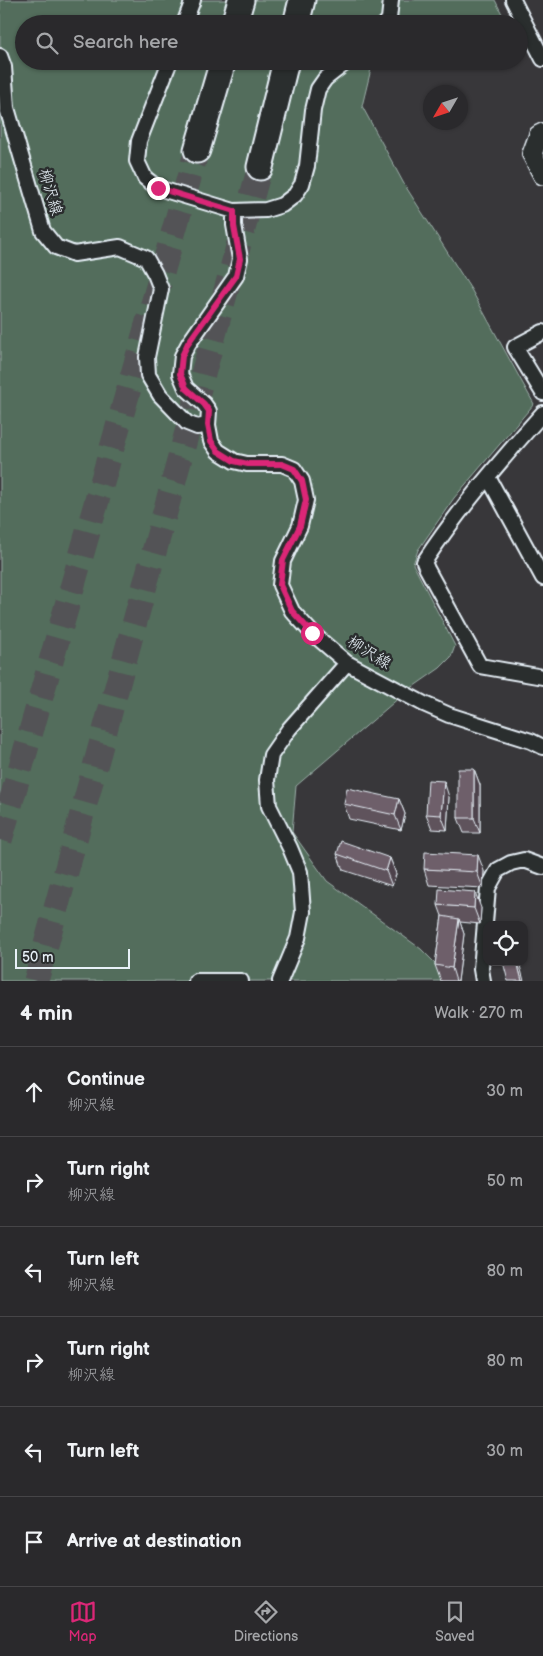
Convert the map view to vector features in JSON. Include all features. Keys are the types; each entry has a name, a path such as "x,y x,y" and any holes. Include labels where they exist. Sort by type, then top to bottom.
{"highway":[{"path":"237,15 242,0"},
{"path":"298,15 302,0"},
{"path":"197,150 220,70"},
{"path":"260,167 284,70"}],"street":[{"path":"187,15 193,0"},
{"path":"389,15 391,0"},
{"path":"513,0 521,15"},
{"path":"528,30 543,59"},
{"name":"柳沢線","path":"0,56 4,67 6,108 43,231 56,247 74,254 120,247 146,258 161,290 147,356 148,375 160,395 187,423 198,426 208,425"},
{"path":"167,70 139,141 136,161 145,178 158,188 234,211 266,210 282,205 295,195 302,184 307,166 313,110 318,89 325,79 336,70"},
{"path":"543,133 538,135 532,154 543,175"},
{"name":"柳沢線","path":"234,211 234,226 240,259 236,276 188,343 182,356 180,374 186,388 209,411 208,425 211,441 218,451 234,461 248,464 282,464 294,469 302,481 306,500 300,526 283,560 280,585 292,611 312,633 347,663 424,704 449,715 531,741 543,747"},
{"path":"543,332 515,348 543,393"},
{"path":"543,413 488,477 442,535 424,562 426,569 480,666 543,677"},
{"path":"488,477 543,578"},
{"path":"280,981 298,938 303,912 300,872 269,806 267,780 271,755 289,729 347,663"},
{"path":"483,981 481,969 488,888 498,870 512,864 524,860 543,867"},
{"path":"196,981 241,981"}],"green space":[{"path":"0,0 495,0 502,15 15,15 15,70 371,70 362,106 404,184 472,291 534,404 454,498 418,550 413,564 455,646 451,657 440,668 407,691 296,786 292,832 327,881 421,949 453,981 0,981"}],"building":[{"path":"458,769 474,769 474,818 458,818"},
{"path":"428,780 444,781 441,815 426,814"},
{"path":"347,788 399,799 395,815 344,804"},
{"path":"341,841 390,858 386,871 337,854"},
{"path":"425,852 478,855 477,872 424,869"},
{"path":"439,889 475,892 474,908 438,905"},
{"path":"442,916 459,919 452,968 435,965"},
{"path":"504,966 518,966 522,981 508,981"}],"tunnel":[{"path":"0,840 197,150"},
{"path":"36,981 260,167"}],"route":[{"path":"158,188 234,211 234,226 240,259 236,276 188,343 182,356 180,374 186,388 209,411 208,425 211,441 218,451 234,461 248,464 282,464 294,469 302,481 306,500 300,526 283,560 280,585 292,611 312,633"}]}
